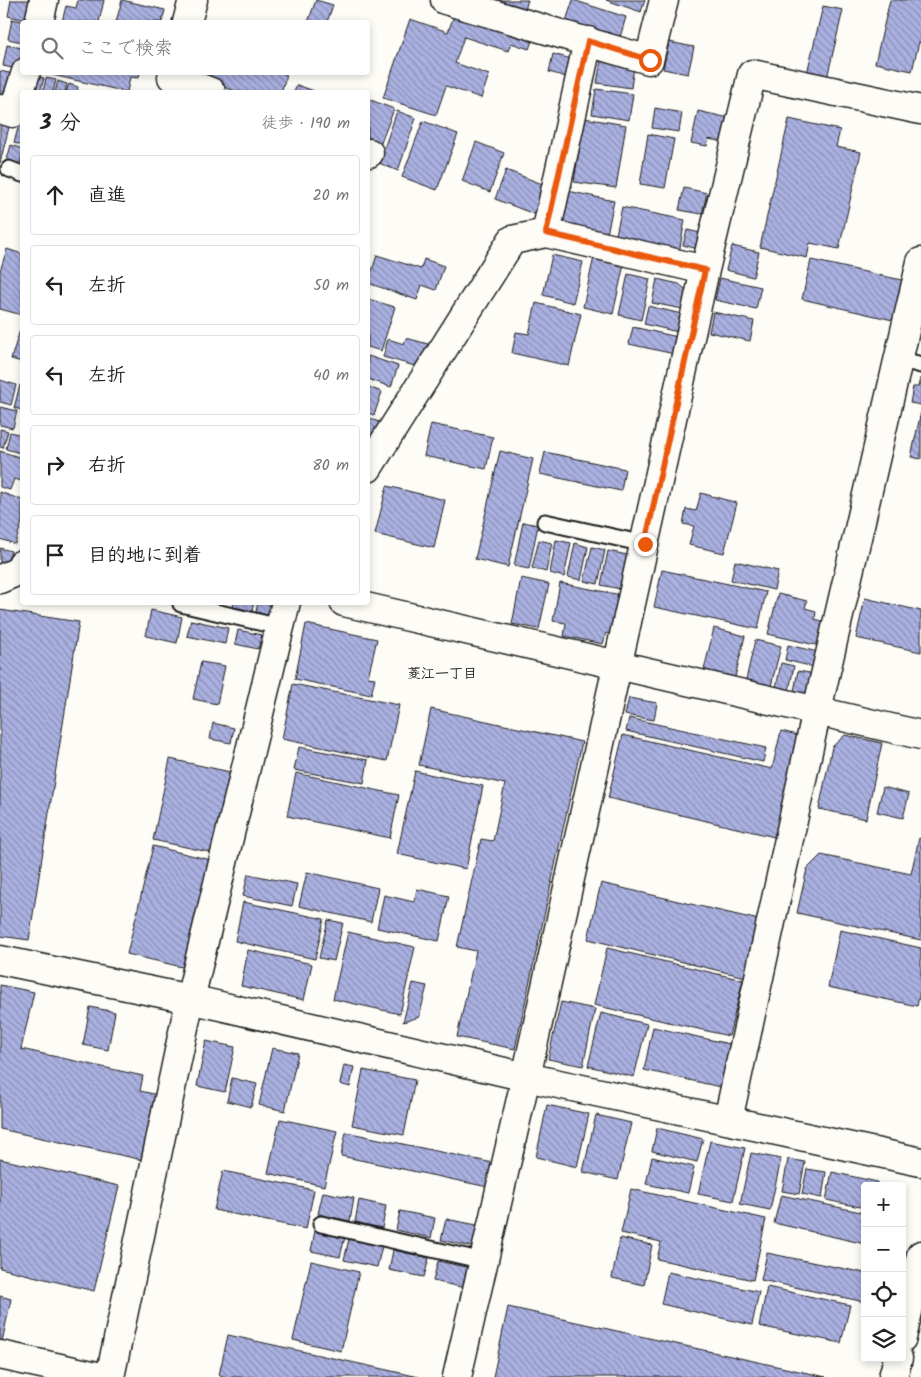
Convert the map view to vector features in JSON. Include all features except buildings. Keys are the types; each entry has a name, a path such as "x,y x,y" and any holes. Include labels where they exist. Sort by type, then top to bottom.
{"street":[{"path":"39,20 44,0"},
{"path":"188,20 193,0"},
{"path":"445,0 650,60 664,0"},
{"path":"546,233 588,41"},
{"path":"457,1377 526,1077 705,270 752,74 921,110"},
{"path":"13,107 25,75"},
{"path":"171,81 204,90"},
{"path":"370,465 512,240 546,233 705,270"},
{"path":"728,1120 817,710 910,362 921,262"},
{"path":"0,579 20,570"},
{"path":"357,605 921,735"},
{"path":"110,1377 190,999 283,615"},
{"path":"0,960 190,999 526,1077 921,1162"},
{"path":"906,1321 921,1255"},
{"path":"0,1355 102,1377"},
{"path":"893,1377 897,1362"}],"lane":[{"path":"545,522 645,544"},
{"path":"190,605 283,615"},
{"path":"321,1224 484,1260"}],"district":[{"name":"菱江一丁目","path":"442,673"}],"route":[{"path":"645,544 705,270 546,233 588,41 650,60"}]}
